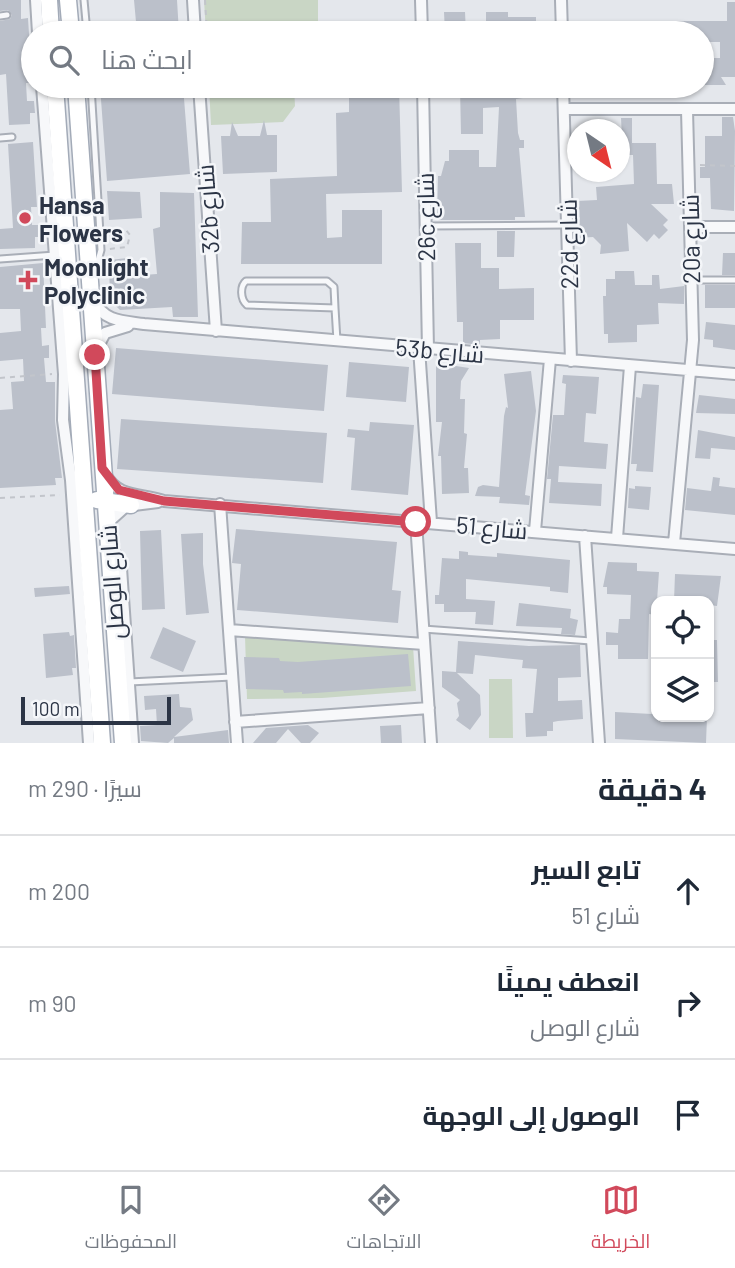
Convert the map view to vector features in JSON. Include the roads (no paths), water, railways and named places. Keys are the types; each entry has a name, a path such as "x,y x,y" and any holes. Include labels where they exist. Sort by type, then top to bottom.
{"main road":[{"path":"49,0 50,21"},
{"path":"68,0 70,21"},
{"name":"شارع الوصل","path":"56,98 102,743"},
{"name":"شارع الوصل","path":"77,98 123,743"},
{"path":"73,340 83,374 92,494 105,501 131,505"}],"street":[{"path":"36,0 37,21"},
{"path":"193,0 194,21"},
{"path":"421,0 422,21"},
{"path":"561,0 562,21"},
{"path":"43,98 64,374 62,420 71,495 89,743"},
{"name":"32b شارع","path":"200,98 216,331"},
{"name":"26c شارع","path":"423,98 426,226 424,348 431,522"},
{"name":"22d شارع","path":"564,98 571,361"},
{"path":"564,109 735,109"},
{"name":"20a شارع","path":"674,543 693,340 687,110"},
{"path":"690,227 735,227"},
{"name":"53b شارع","path":"89,288 103,314 115,320 144,324 735,374"},
{"name":"53b شارع","path":"95,355 102,337 109,330 144,324"},
{"path":"536,531 550,359"},
{"path":"617,538 630,366"},
{"name":"شارع 51","path":"102,468 119,490 164,501"},
{"name":"شارع 51","path":"131,505 164,501 220,504 735,549"},
{"path":"220,504 237,743"},
{"path":"106,524 117,513 131,505"},
{"path":"416,522 431,743"},
{"path":"585,536 599,743"},
{"path":"108,547 117,556 121,568 133,743"},
{"path":"229,629 424,644"},
{"path":"235,722 429,708"}],"lane":[{"path":"84,0 86,21"},
{"path":"89,288 101,250 92,98"},
{"path":"0,138 12,137"},
{"path":"426,226 568,225"},
{"path":"0,259 55,254"},
{"path":"335,308 249,306 243,300 242,286 249,280 327,281 334,287 337,341"},
{"path":"691,280 735,280"},
{"path":"424,629 591,641"},
{"path":"129,682 232,677"}],"place":[{"name":"Hansa Flowers","path":"25,218"},
{"name":"Moonlight Polyclinic","path":"28,280"}]}
